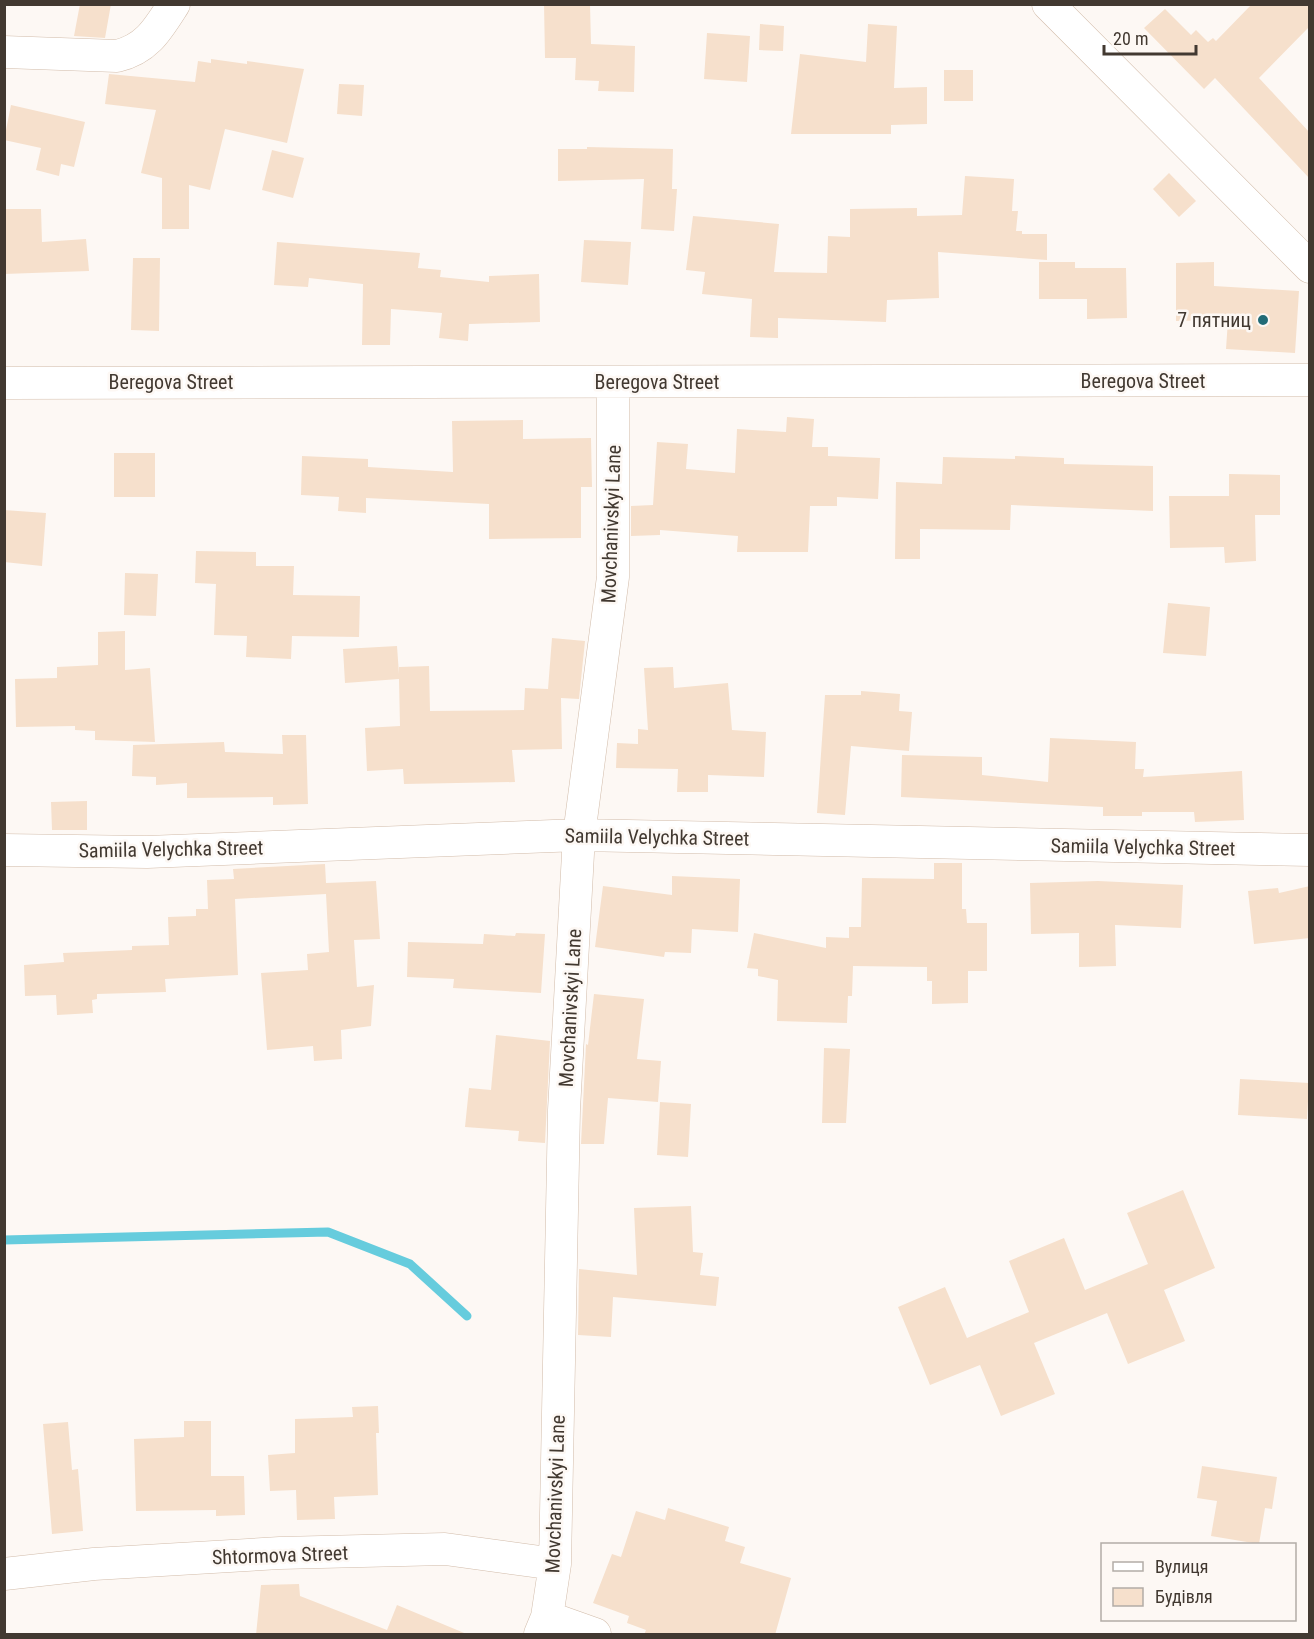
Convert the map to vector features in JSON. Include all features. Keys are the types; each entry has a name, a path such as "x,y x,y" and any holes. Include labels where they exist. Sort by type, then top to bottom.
{"street":[{"path":"4,52 117,56 134,52 148,43 174,4"},
{"path":"1048,4 1310,267"},
{"name":"Beregova Street","path":"4,383 1310,381"},
{"name":"Movchanivskyi Lane","path":"544,1626 555,1564 564,1110 579,835 613,577 613,382"},
{"name":"Samiila Velychka Street","path":"4,850 147,852 579,835 1310,850"},
{"name":"Shtormova Street","path":"4,1574 141,1561 280,1553 445,1549 555,1564"},
{"path":"544,1626 595,1635"}],"building":[{"path":"80,4 111,4 105,38 74,36"},
{"path":"544,4 590,4 591,44 635,46 634,92 598,91 599,81 575,80 576,58 545,58"},
{"path":"1252,4 1310,4 1310,26 1259,78 1310,133 1310,179 1215,78 1204,89 1144,28 1165,9 1191,35 1196,30 1208,42 1213,38 1216,41"},
{"path":"760,24 784,26 783,51 759,50"},
{"path":"868,24 897,26 894,88 927,87 927,124 891,125 891,134 791,134 800,54 866,62"},
{"path":"707,33 750,36 747,82 704,79"},
{"path":"211,59 247,64 247,61 304,69 287,143 225,129 210,190 189,185 189,229 162,229 162,178 141,173 156,110 105,104 109,74 195,82 198,61 211,63"},
{"path":"944,70 973,70 973,101 944,101"},
{"path":"339,84 364,85 362,116 337,114"},
{"path":"11,105 85,122 74,167 61,164 59,176 36,170 41,148 4,140"},
{"path":"587,147 673,149 672,189 677,189 674,231 641,229 644,179 558,181 558,149 587,149"},
{"path":"272,150 304,158 293,198 262,190"},
{"path":"1169,173 1196,201 1179,217 1153,189"},
{"path":"965,176 1014,179 1012,211 1018,211 1016,231 1022,231 1022,234 1047,234 1047,260 938,252 939,298 887,300 886,322 778,318 778,338 750,337 752,299 702,294 705,272 686,270 693,216 779,224 774,272 827,273 828,236 850,237 850,209 917,208 917,216 962,215"},
{"path":"4,209 41,209 42,242 86,239 89,271 4,274"},
{"path":"584,240 631,242 628,285 581,282"},
{"path":"277,242 420,253 418,268 441,270 440,277 489,282 489,276 539,274 540,322 469,324 468,341 439,338 442,313 391,309 390,345 362,345 363,284 309,278 308,287 274,285"},
{"path":"133,258 160,258 159,331 131,330"},
{"path":"1039,262 1075,262 1075,268 1126,268 1127,318 1087,319 1087,299 1039,299"},
{"name":"7 пятниц","path":"1214,262 1214,286 1299,291 1295,353 1226,349 1228,320 1176,321 1176,263"},
{"path":"787,417 814,419 812,447 828,447 828,456 880,458 878,499 837,497 837,506 810,506 808,552 737,552 738,536 660,530 660,535 631,536 631,506 653,505 657,442 688,444 686,469 735,473 737,429 786,432"},
{"path":"523,420 523,439 591,438 592,487 581,487 581,538 489,539 489,504 366,498 366,513 338,511 339,497 301,495 302,456 368,459 368,467 453,472 452,421"},
{"path":"114,453 155,453 155,497 114,497"},
{"path":"1015,456 1064,458 1064,464 1153,466 1153,511 1011,505 1010,530 920,529 920,559 895,559 896,482 942,484 943,457 1015,459"},
{"path":"1229,474 1280,475 1280,515 1255,515 1256,561 1225,563 1224,547 1170,548 1169,496 1229,496"},
{"path":"4,510 46,513 42,566 4,562"},
{"path":"196,551 256,552 256,566 294,566 293,595 360,596 359,637 292,636 291,659 246,657 247,636 214,635 216,584 195,583"},
{"path":"125,573 158,574 156,616 124,615"},
{"path":"1168,603 1210,607 1206,656 1163,653"},
{"path":"125,631 125,670 150,668 155,742 95,740 95,731 75,730 75,726 16,727 15,679 57,678 57,667 98,665 98,632"},
{"path":"552,638 585,641 579,699 561,698 562,749 512,750 515,782 404,784 403,769 367,771 365,728 400,726 399,679 345,683 343,649 397,646 399,674 399,667 429,666 430,711 524,710 525,688 548,689"},
{"path":"673,667 674,688 728,683 732,730 766,732 764,777 708,775 708,792 677,792 678,769 616,768 617,743 638,744 638,729 648,730 644,668"},
{"path":"861,691 900,694 899,711 912,712 909,751 851,746 845,815 817,813 825,695 861,695"},
{"path":"282,735 306,735 308,804 273,805 273,797 187,798 187,783 156,785 156,777 132,776 133,745 224,742 225,752 283,754"},
{"path":"1050,738 1136,742 1135,769 1144,769 1143,777 1242,771 1244,820 1195,822 1194,812 1142,812 1142,816 1103,816 1103,807 901,797 902,755 982,757 982,775 1048,782"},
{"path":"87,801 87,830 52,830 51,802"},
{"path":"934,863 962,863 962,909 966,909 967,923 987,923 987,971 968,971 968,1003 932,1004 932,981 927,981 927,967 853,966 852,996 848,996 847,1023 777,1021 778,980 758,976 758,969 747,968 754,933 826,948 826,937 849,938 849,927 861,927 862,878 934,879"},
{"path":"325,864 326,883 376,881 380,939 354,940 357,987 374,985 371,1026 341,1030 342,1059 314,1061 313,1046 267,1050 261,973 308,970 307,954 329,952 326,894 235,899 238,975 165,979 166,992 97,994 97,999 92,1000 93,1013 57,1015 56,995 25,996 24,965 64,962 63,953 132,950 132,946 169,945 168,917 196,916 196,909 208,909 207,880 234,879 233,869"},
{"path":"672,876 740,879 738,932 692,929 691,953 665,952 664,957 595,947 603,886 672,895"},
{"path":"1098,881 1183,885 1181,928 1115,925 1116,966 1079,967 1079,933 1031,934 1030,883"},
{"path":"1310,886 1310,938 1254,944 1248,891 1278,888 1279,893"},
{"path":"516,933 545,934 541,993 453,988 454,979 407,977 408,942 483,944 484,934 515,936"},
{"path":"594,994 644,999 637,1059 661,1061 658,1102 608,1098 604,1144 581,1144 586,1044 588,1045"},
{"path":"496,1035 550,1041 545,1143 518,1141 519,1131 465,1127 469,1088 491,1090"},
{"path":"824,1048 850,1049 846,1123 822,1123"},
{"path":"1240,1079 1309,1083 1307,1119 1238,1115"},
{"path":"660,1102 691,1104 688,1157 657,1155"},
{"path":"1183,1190 1215,1268 1164,1290 1185,1341 1128,1364 1107,1313 1034,1343 1055,1394 1001,1416 980,1365 930,1385 898,1307 945,1287 967,1338 1029,1312 1009,1261 1064,1238 1085,1290 1148,1264 1127,1213"},
{"path":"691,1206 693,1252 703,1253 700,1275 719,1277 716,1306 613,1297 611,1337 578,1335 579,1269 637,1275 634,1208"},
{"path":"378,1406 379,1433 376,1433 378,1495 334,1497 335,1519 297,1520 296,1490 270,1491 268,1455 295,1453 295,1419 353,1417 352,1407"},
{"path":"184,1421 211,1421 211,1476 244,1476 245,1515 216,1516 216,1510 136,1511 134,1439 184,1437"},
{"path":"68,1422 72,1470 78,1469 83,1531 52,1534 43,1424"},
{"path":"1202,1466 1277,1477 1272,1509 1265,1508 1259,1543 1211,1536 1217,1501 1197,1498"},
{"path":"668,1508 729,1527 725,1541 745,1547 740,1563 791,1578 775,1635 644,1635 646,1630 627,1623 629,1616 593,1603 612,1554 621,1557 636,1511 665,1520"},
{"path":"299,1584 300,1596 387,1630 397,1605 469,1635 256,1635 261,1585"}],"waterway":[{"path":"4,1240 328,1232 410,1264 467,1316"}],"place":[{"name":"7 пятниц","path":"1263,320"}]}
